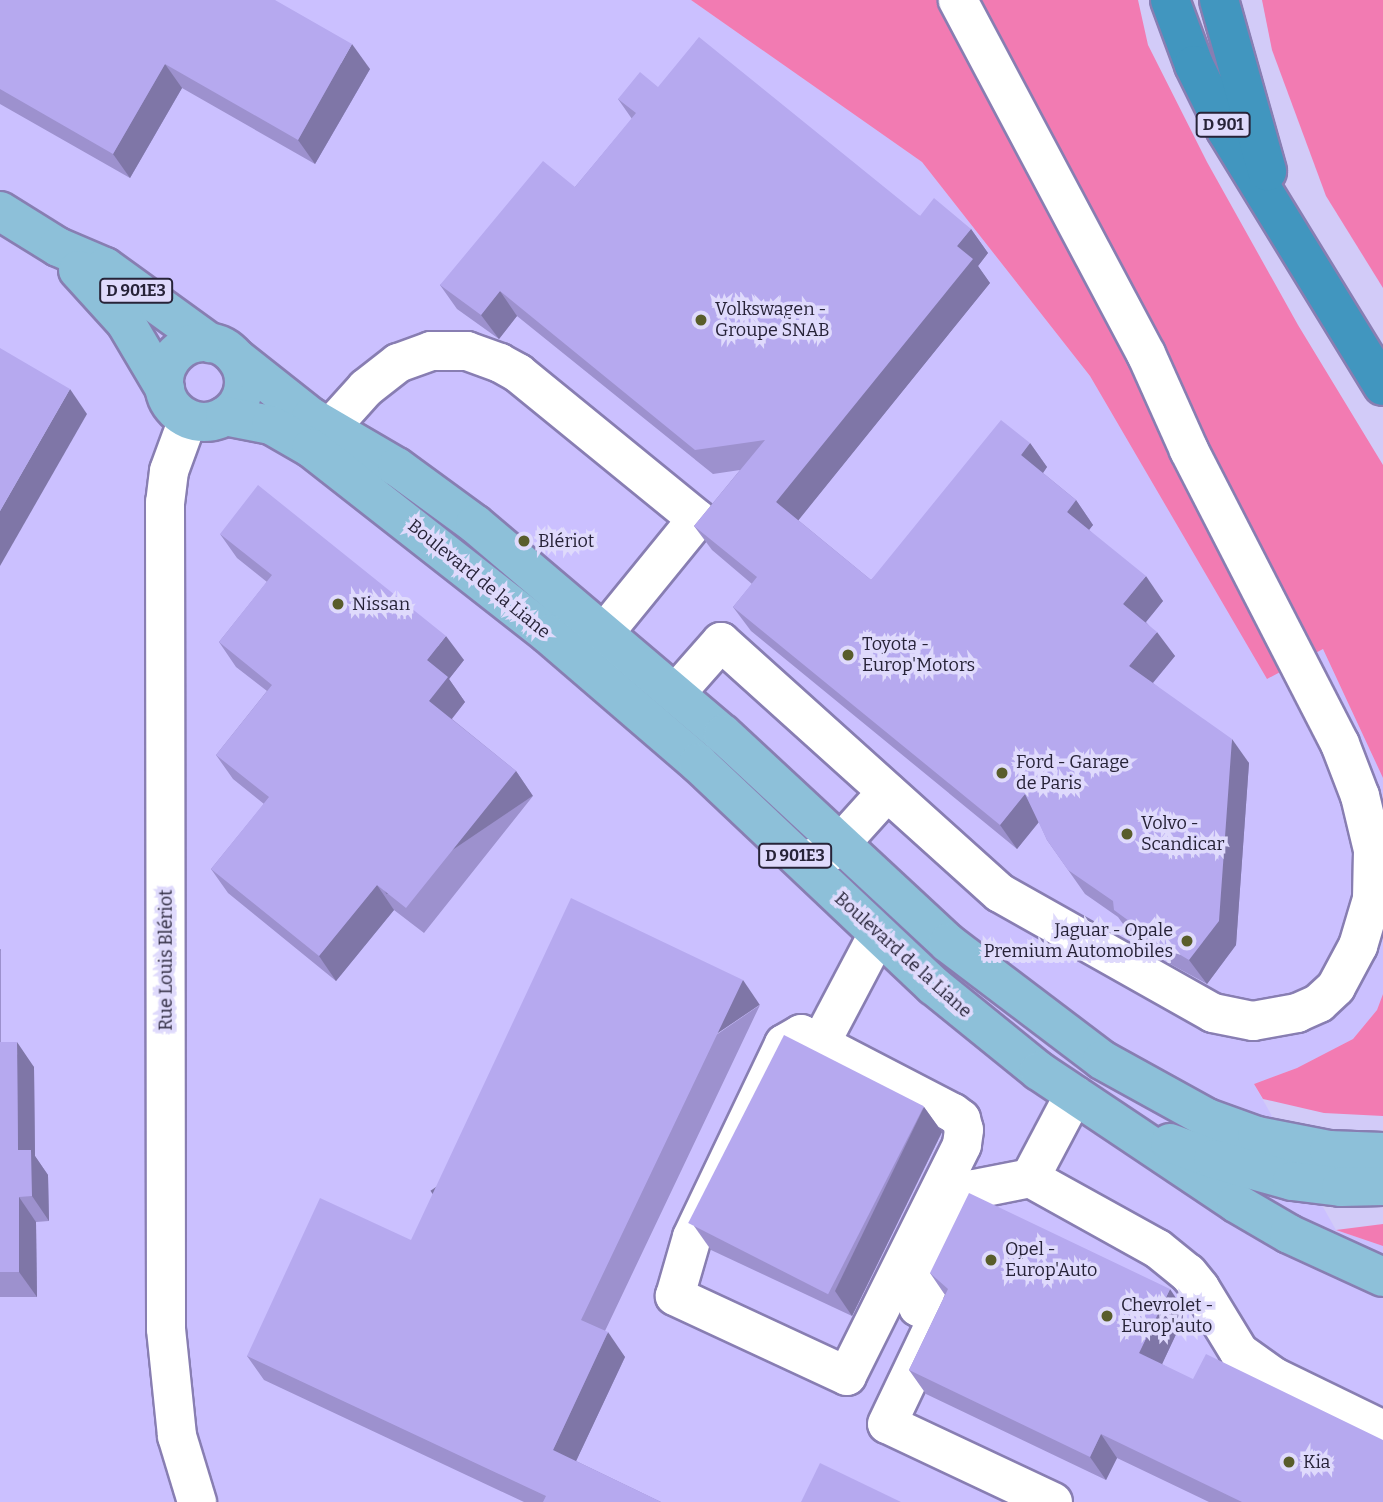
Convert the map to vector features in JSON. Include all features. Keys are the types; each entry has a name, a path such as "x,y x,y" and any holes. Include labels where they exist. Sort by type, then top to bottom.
{"highway":[{"name":"D 901","path":"1170,0 1194,65 1222,124 1383,386"},
{"name":"D 901","path":"1219,0 1261,151 1296,241"}],"main road":[{"name":"D 901E3","path":"0,211 58,247 105,267 223,350 282,396 397,467 456,509 676,693 975,967 1125,1074 1207,1118 1257,1136 1303,1147 1383,1152"},
{"path":"58,247 126,323 192,408"},
{"path":"193,344 223,350 242,372 243,389 237,405 192,408 166,372 177,352 193,344"},
{"name":"Boulevard de la Liane","path":"192,408 271,425 311,448 560,644 676,743 878,934 982,1027 1080,1099 1236,1203 1298,1238 1383,1276"},
{"name":"D 901E3","path":"1080,1099 1185,1149 1261,1174 1341,1187 1383,1186"}],"street":[{"path":"676,693 721,642 1000,893 1213,1013 1233,1019 1275,1019 1320,1003 1336,987 1348,967 1372,899 1373,850 1369,825 1340,744 1189,450 1146,354 958,0"},
{"path":"330,428 380,375 413,356 448,349 467,351 518,373 697,519 606,632 585,645 560,644"},
{"name":"Rue Louis Blériot","path":"192,408 169,471 165,502 166,1309 173,1413 183,1462 197,1502"},
{"path":"799,860 830,852 887,792"},
{"path":"820,1044 878,934"},
{"path":"801,1034 820,1044 953,1113 961,1119 964,1130 962,1145 847,1376 675,1296 692,1237 784,1044 801,1034"},
{"path":"1030,1178 1080,1099"},
{"path":"1052,1502 887,1424 938,1317 918,1307 975,1189 1030,1178 1175,1261 1200,1288 1239,1352 1273,1377 1383,1430"}],"shaded area":[{"path":"0,0 691,0 922,162 1090,376 1267,678 1323,649 1383,778 1383,994 1377,1010 1353,1039 1297,1068 1254,1084 1336,1230 1383,1246 1383,1502 0,1502"},
{"path":"691,0 1138,0 1148,45 1207,162 1298,325 1383,465 1383,778 1323,649 1267,679 1090,376 922,162"},
{"path":"1262,0 1383,0 1383,288 1326,196 1272,50"},
{"path":"1383,994 1383,1116 1324,1113 1263,1099 1254,1084 1297,1068 1353,1039 1377,1010"},
{"path":"1383,1224 1383,1246 1336,1230"}],"building":[{"path":"0,0 275,0 352,44 298,140 165,64 113,154 0,89"},
{"path":"699,37 920,216 934,198 971,229 957,246 973,259 776,502 871,580 1001,420 1030,443 1021,455 1076,500 1067,512 1146,576 1123,604 1157,632 1129,666 1232,739 1219,921 1189,960 1155,940 1114,910 1113,901 1068,870 1047,840 1025,794 1000,825 733,607 757,577 694,526 765,440 695,450 500,291 481,315 440,285 543,161 575,187 636,113 618,99 640,72 658,87"},
{"path":"0,348 70,389 0,511"},
{"path":"258,485 446,636 427,660 448,677 429,701 516,771 406,908 377,885 319,956 211,869 269,797 216,755 272,685 219,642 272,575 220,534"},
{"path":"571,898 743,980 581,1320 608,1332 553,1450 661,1502 543,1502 546,1496 247,1356 320,1198 411,1240"},
{"path":"784,1035 924,1106 828,1294 688,1223"},
{"path":"0,1042 17,1042 18,1150 31,1150 32,1196 19,1197 19,1272 0,1272"},
{"path":"969,1193 1170,1289 1139,1353 1193,1379 1206,1354 1383,1440 1383,1502 1242,1502 1101,1434 1090,1457 909,1370 948,1289 930,1273"},
{"path":"820,1463 901,1502 801,1502"}],"place":[{"name":"Volkswagen - Groupe SNAB","path":"701,320"},
{"name":"Blériot","path":"524,541"},
{"name":"Nissan","path":"338,604"},
{"name":"Toyota - Europ'Motors","path":"848,655"},
{"name":"Ford - Garage de Paris","path":"1002,773"},
{"name":"Volvo - Scandicar","path":"1127,834"},
{"name":"Jaguar - Opale Premium Automobiles","path":"1187,941"},
{"name":"Opel - Europ'Auto","path":"991,1260"},
{"name":"Chevrolet - Europ'auto","path":"1107,1316"},
{"name":"Kia","path":"1289,1462"}]}
